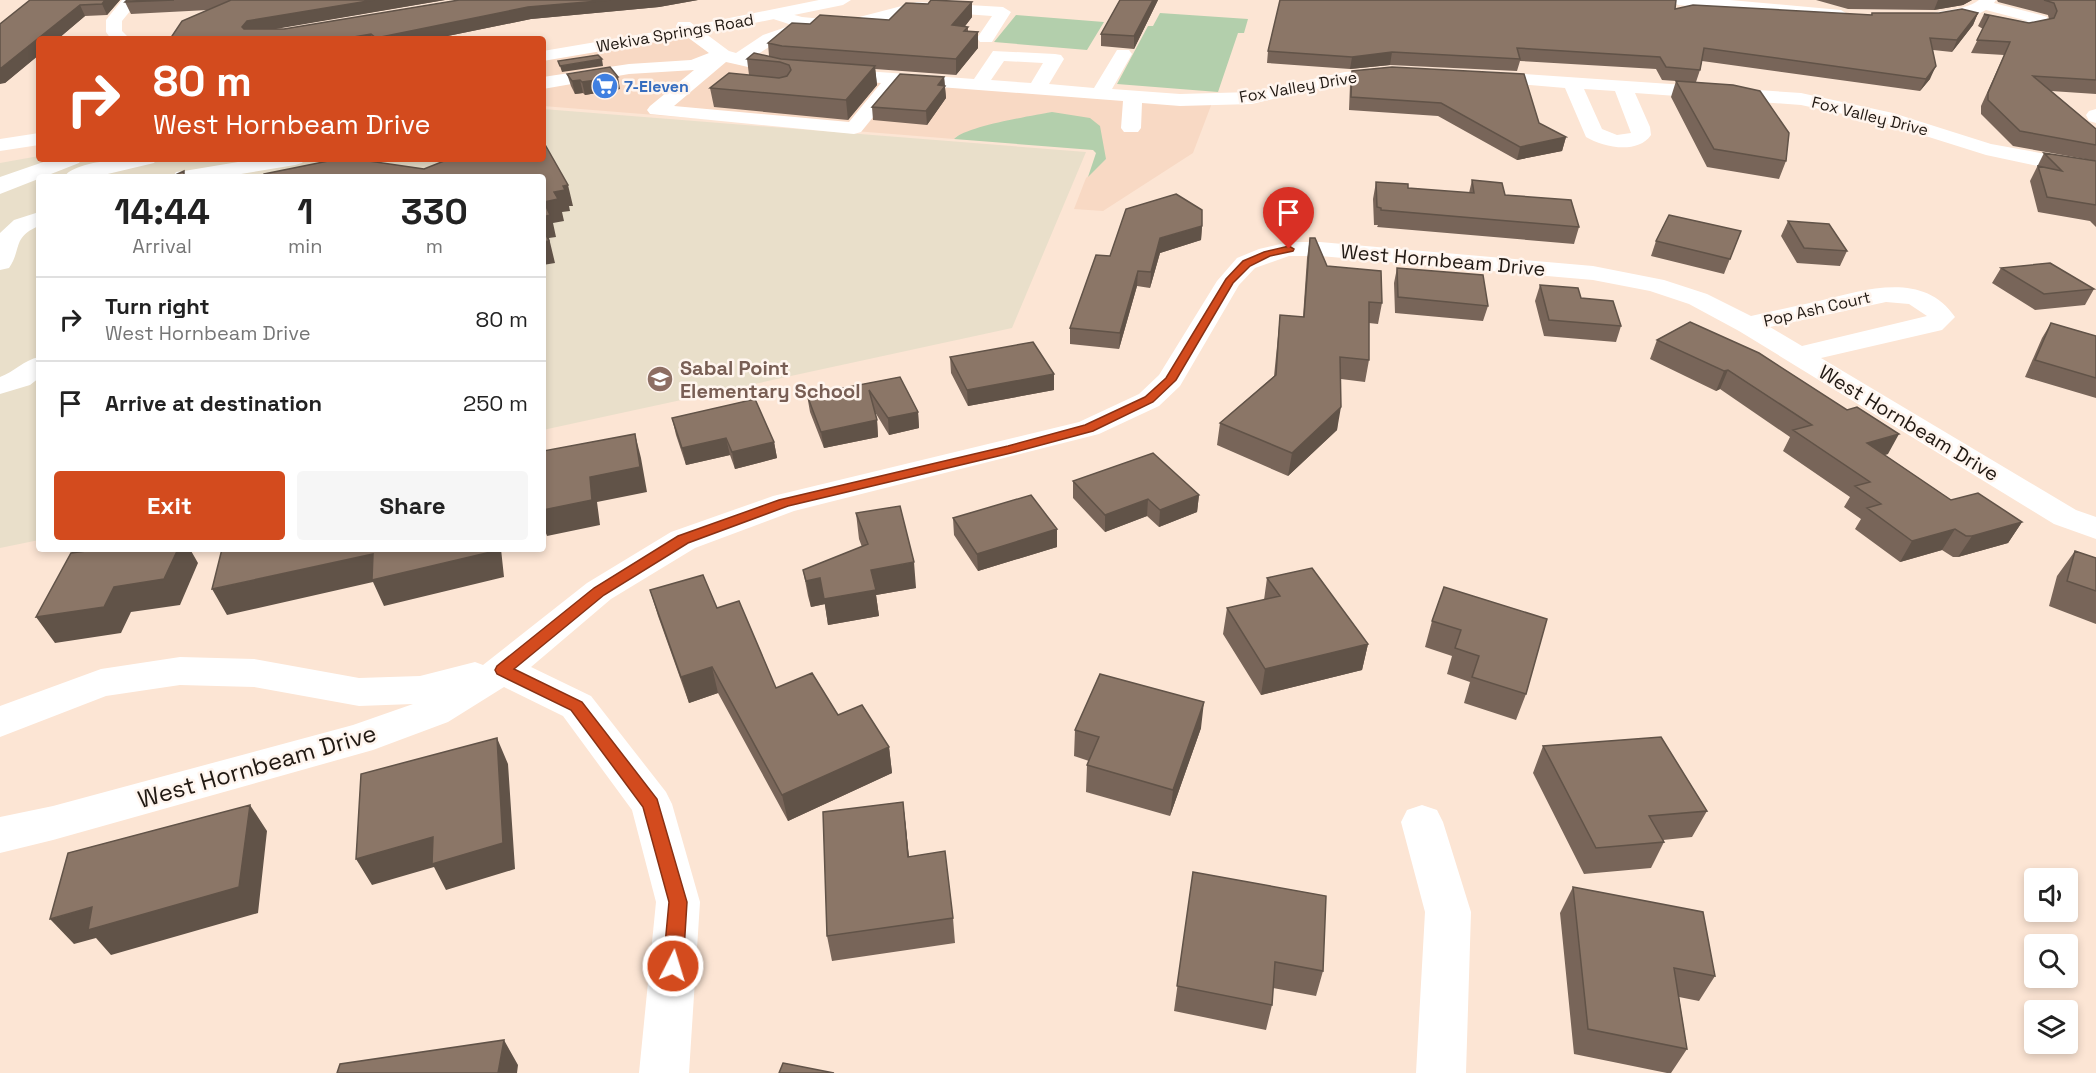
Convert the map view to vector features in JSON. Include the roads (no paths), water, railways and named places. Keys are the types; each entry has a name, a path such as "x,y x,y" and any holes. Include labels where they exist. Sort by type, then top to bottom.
{"street":[{"path":"118,36 114,32 114,20 130,0"},
{"name":"Wekiva Springs Road","path":"546,56 687,29 817,0"},
{"name":"Wekiva Springs Road","path":"546,50 776,15 843,0"},
{"path":"1678,0 1711,1 1853,16"},
{"path":"1910,20 1961,14 1986,2 2035,18 2041,21 2041,24 2024,27 2007,25 1961,14"},
{"path":"776,15 810,24 844,26 910,3 1003,12 986,38"},
{"path":"546,83 629,69 693,65 730,57 755,50 773,36 810,24"},
{"name":"Fox Valley Drive","path":"687,29 730,57 784,70 1180,100 1252,98 1345,77 1390,72 1419,73"},
{"path":"1100,94 1123,54"},
{"path":"979,85 999,55 1055,59 1037,89"},
{"path":"730,57 693,80 657,110 854,128 870,97 891,78"},
{"name":"Fox Valley Drive","path":"1461,75 1754,94 1834,104 1886,117 1986,149 2096,169"},
{"path":"693,80 716,82"},
{"path":"1572,82 1593,132 1600,137 1625,141 1636,139 1641,135 1640,127 1622,85"},
{"path":"1131,128 1133,96"},
{"path":"0,135 36,129"},
{"path":"0,145 36,139"},
{"path":"0,187 9,181 63,162"},
{"path":"84,174 133,162"},
{"path":"202,174 276,162"},
{"path":"0,263 5,241 36,201"},
{"name":"West Hornbeam Drive","path":"0,835 53,823 359,739 434,712 503,670 599,591 683,540 784,503 1089,428 1149,400 1170,380 1229,281 1246,263 1267,254 1289,249 1320,249 1593,273 1655,285 1687,295 1748,325 2066,517 2096,529"},
{"name":"Pop Ash Court","path":"1748,325 1877,295 1902,295 1918,298 1936,308 1942,317 1933,324 1797,355"},
{"path":"0,387 20,379 36,367"},
{"name":"West Hornbeam Drive","path":"0,722 101,683 180,670 254,673 358,692 420,690 503,670"},
{"path":"503,670 577,706 651,804 678,902 664,1073"},
{"path":"1422,822 1448,912 1441,1073"}],"place":[{"name":"7-Eleven","path":"605,86"},
{"name":"Sabal Point Elementary School","path":"660,379"}]}
